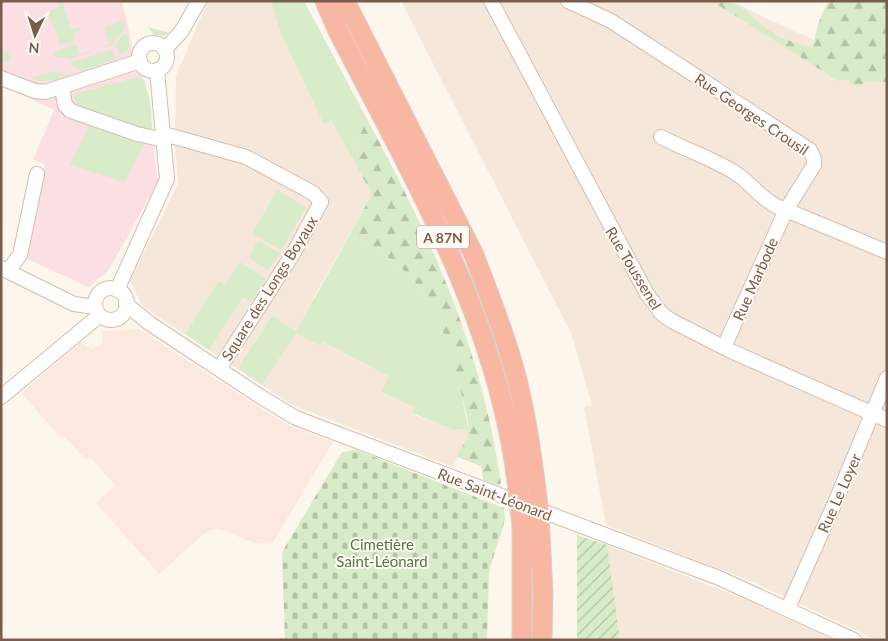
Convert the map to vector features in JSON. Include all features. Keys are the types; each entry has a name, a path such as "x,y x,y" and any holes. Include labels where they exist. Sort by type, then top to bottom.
{"highway":[{"path":"315,1 370,94"},
{"name":"A 87N","path":"325,1 444,239 474,311 504,408 512,445 522,527 522,640"},
{"name":"A 87N","path":"345,1 474,255 508,346 522,401 536,497 543,593 542,640"}],"street":[{"path":"165,49 157,44 147,45 141,52 140,61 146,69 157,70 166,63 165,49 181,32 198,1"},
{"name":"Rue Toussenel","path":"491,1 653,305 672,321 724,348 887,420"},
{"name":"Rue Georges Crousil","path":"568,1 611,21 810,150 814,159 814,166 786,210"},
{"path":"1,78 39,92 62,88 140,61"},
{"path":"117,290 166,185 164,137 157,70"},
{"path":"62,88 65,105 71,111 137,134 164,137"},
{"name":"Square des Longs Boyaux","path":"164,137 246,157 312,193 321,202 293,254 219,369"},
{"path":"661,137 733,172 744,179 763,199 887,252"},
{"path":"1,397 98,306 106,289 117,290 124,296 124,309 110,319 98,306 74,304 5,270 20,255 37,174"},
{"name":"Rue Marbode","path":"724,348 786,210"},
{"name":"Rue Saint-Léonard","path":"124,309 149,322 296,418 702,572 788,608 854,640"},
{"name":"Rue Le Loyer","path":"788,608 887,378"}],"shaded area":[{"path":"1,1 121,1 134,56 145,82 158,182 108,271 89,287 27,259 45,164 33,160 54,110 1,85"},
{"path":"208,1 271,1 280,32 324,125 331,120 372,194 314,297 321,346 323,342 390,376 414,408 412,414 454,430 464,429 469,431 453,467 292,405 142,306 130,281 178,184 175,147 176,76"},
{"path":"401,1 730,1 887,74 887,640 870,637 758,584 606,525 584,407 592,405 571,333"},
{"path":"139,329 285,424 333,442 272,544 252,542 219,529 212,530 206,532 159,574 96,503 115,485 90,457 86,460 64,436 61,438 21,393 81,342 91,349 102,343 103,331"},
{"path":"607,545 749,601 833,640 620,640"}],"green space":[{"path":"58,1 62,1 71,30 81,27 81,30 73,33 75,40 60,45 48,12 60,6"},
{"path":"271,1 304,1 367,119 351,156 331,120 324,125 280,32"},
{"path":"712,1 733,4 747,12 776,35 813,48 818,24 828,1 887,1 887,82 865,82 859,88 845,79 838,81"},
{"path":"123,21 125,28 111,46 95,50 110,44 104,27"},
{"path":"148,27 169,33 163,36 154,35"},
{"path":"127,34 130,47 121,56 115,45 120,37"},
{"path":"76,44 80,54 93,51 71,59 54,57 54,51"},
{"path":"3,50 9,53 11,60 1,64"},
{"path":"112,50 116,59 82,71 69,63"},
{"path":"56,71 69,76 44,81 30,78"},
{"path":"138,77 146,86 148,93 152,131 82,107 73,99 79,93"},
{"path":"367,119 413,208 451,295 481,385 501,483 499,486 483,480 481,466 457,457 469,429 467,417 446,338 426,296 412,278 395,262 374,248 349,236 372,194 351,156"},
{"path":"89,127 144,145 125,182 70,165"},
{"path":"277,190 306,207 281,250 252,234"},
{"path":"349,236 379,251 403,270 422,291 436,315 447,341 456,369 469,431 464,429 454,430 412,413 414,407 382,392 389,376 323,342 321,346 296,333 262,384 238,368 272,316 296,332"},
{"path":"258,241 280,253 268,270 249,258"},
{"path":"240,262 266,279 251,302 243,297 209,350 185,334 219,281 225,285"},
{"name":"Cimetière Saint-Léonard","path":"356,450 504,508 505,520 489,571 487,640 285,640 282,552 342,452"},
{"path":"577,535 607,545 620,640 577,640"}]}
